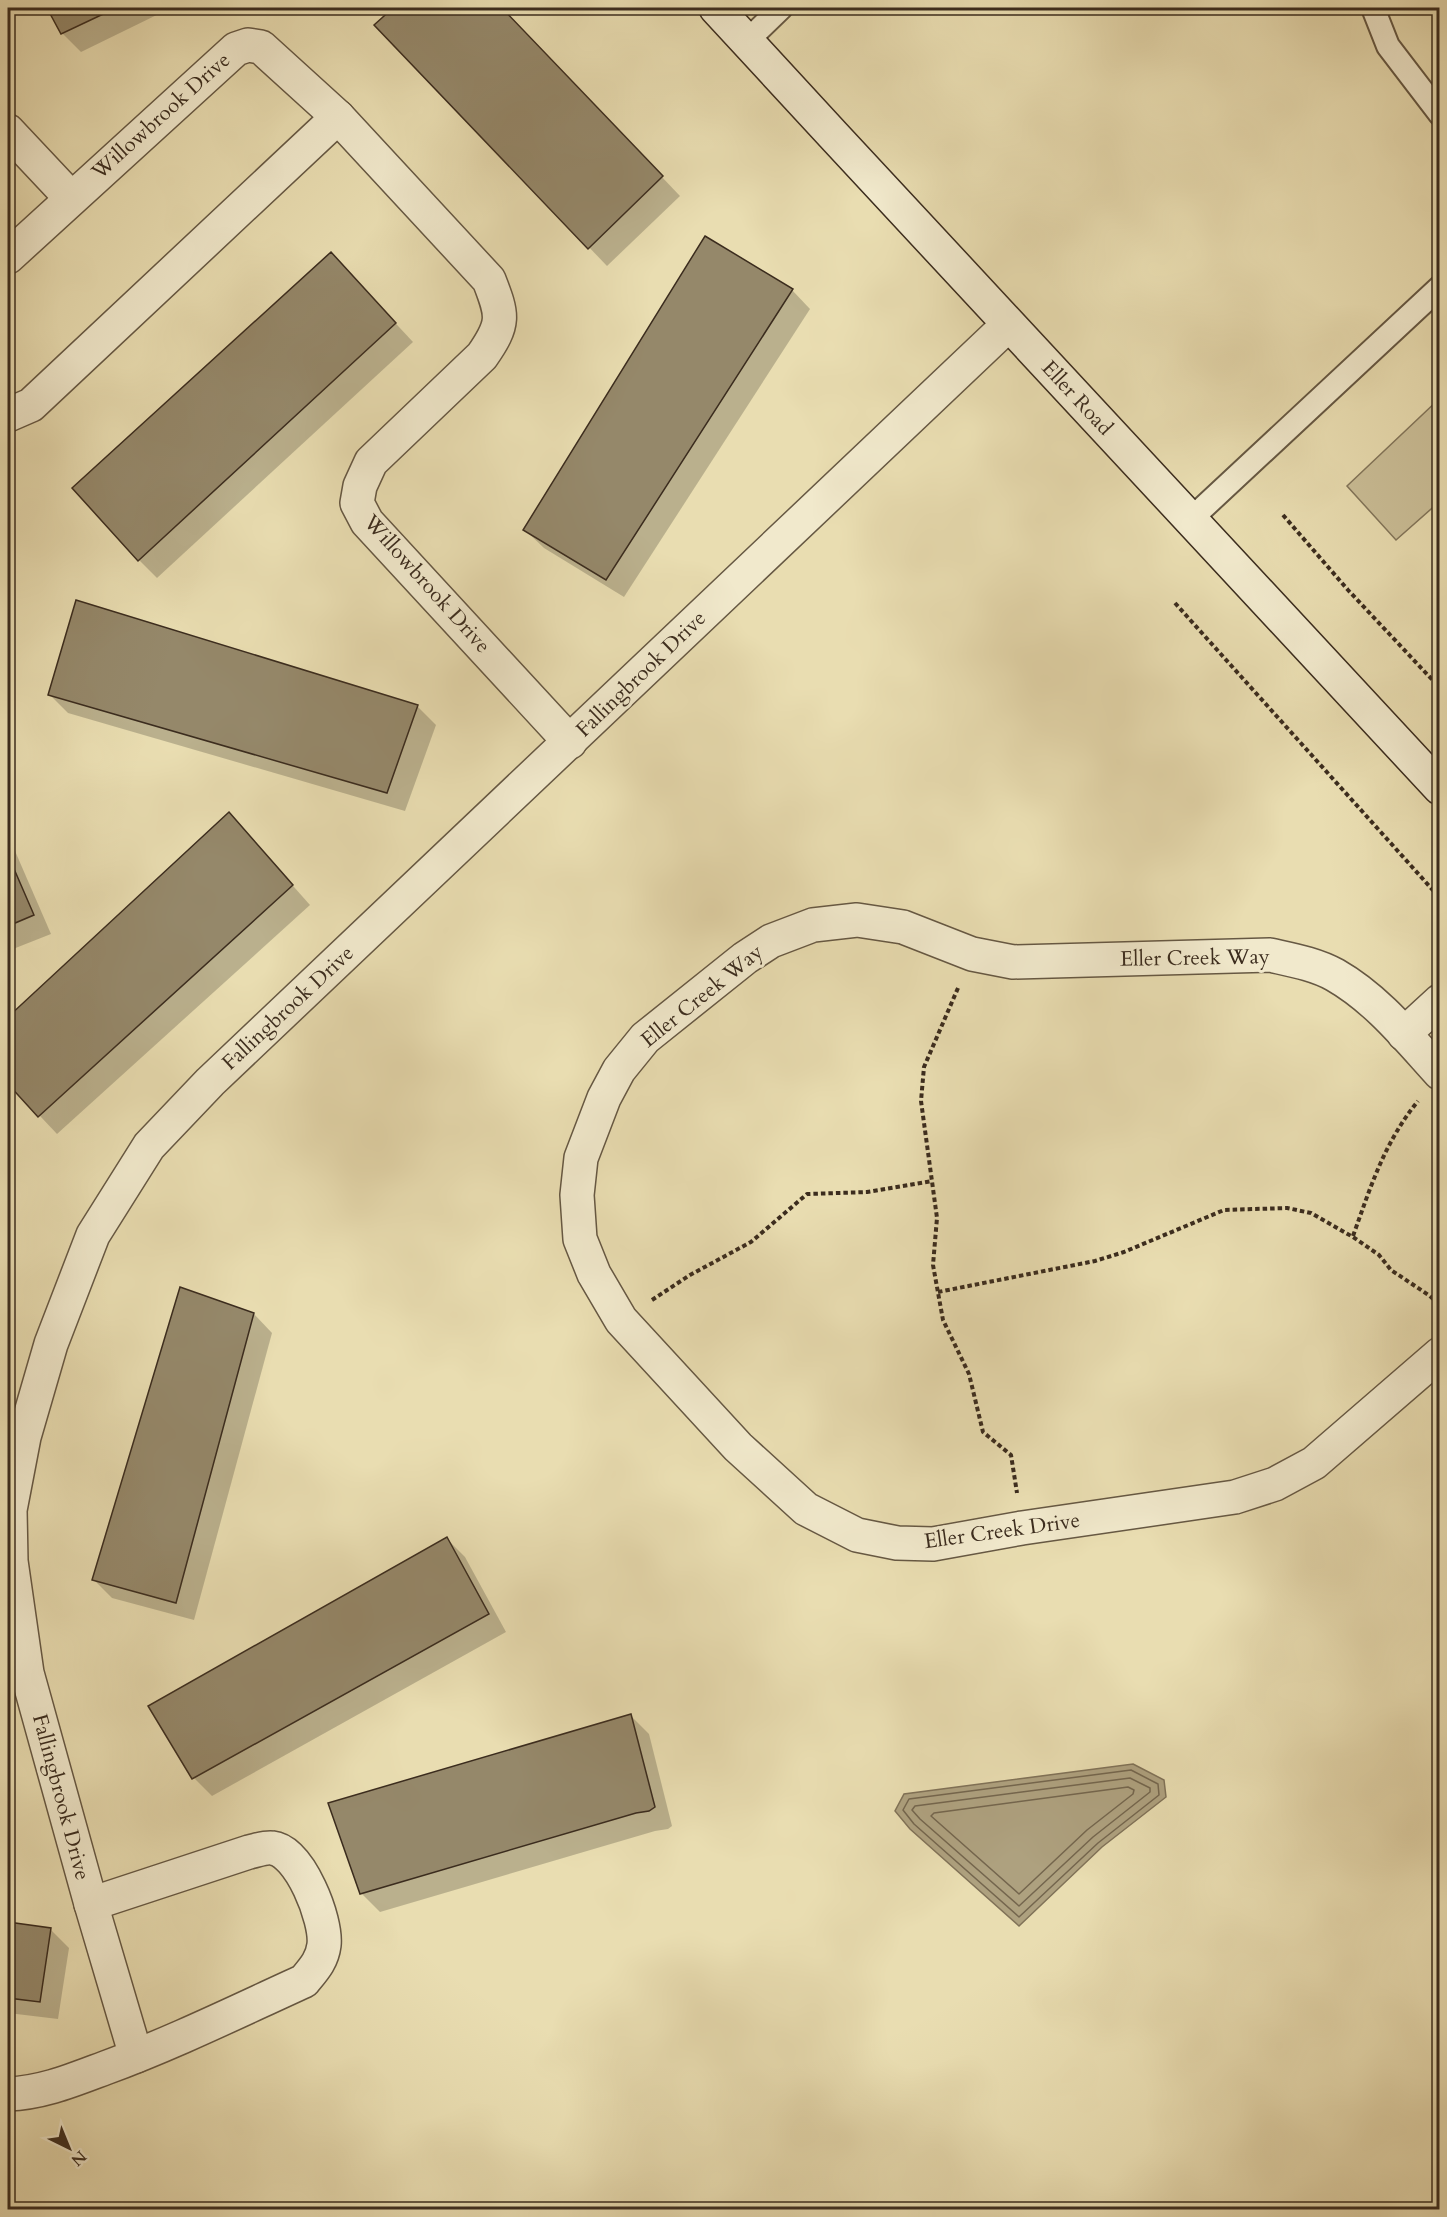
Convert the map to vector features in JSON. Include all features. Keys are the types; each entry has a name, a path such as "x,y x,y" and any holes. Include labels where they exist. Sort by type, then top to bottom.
{"street":[{"name":"Eller Road","path":"716,8 1440,788"},
{"name":"Willowbrook Drive","path":"8,257 207,73 236,49 248,45 261,47 338,117 489,280 500,310 496,336 482,356 370,462 360,486 357,503 367,522 570,742"},
{"path":"8,415 31,405 338,117"},
{"path":"8,131 70,198"},
{"name":"Fallingbrook Drive","path":"136,2056 27,1673 10,1561 10,1509 24,1437 51,1344 93,1235 149,1146 210,1082 1008,325"},
{"name":"Eller Creek Way","path":"616,1312 594,1274 580,1239 577,1195 581,1158 604,1098 619,1070 645,1038 763,946 813,925 857,920 903,927 972,954 1012,962 1270,955 1303,962 1335,975 1366,996 1404,1034"},
{"path":"1432,1083 1404,1034 1440,1001"},
{"name":"Eller Creek Drive","path":"616,1312 738,1447 807,1509 857,1535 897,1543 933,1544 1022,1528 1235,1497 1275,1484 1314,1463 1440,1354"},
{"name":"Fallingbrook Drive","path":"8,2094 23,2094 63,2084 136,2056 304,1981 319,1963 324,1944 321,1916 297,1864 286,1854 272,1848 249,1852 91,1904"}],"lane":[{"path":"747,41 782,8"},
{"path":"1373,8 1388,46 1440,114"},
{"path":"1191,519 1440,287"}],"path":[{"path":"1282,515 1348,590 1440,688"},
{"path":"1175,603 1440,898"},
{"path":"972,954 924,1066 921,1101 937,1218 933,1265 943,1320 969,1374 983,1431 1011,1455 1022,1528"},
{"path":"1353,1237 1379,1163 1403,1120 1432,1083"},
{"path":"616,1312 751,1242 807,1194 867,1192 932,1181"},
{"path":"938,1292 1095,1261 1124,1252 1224,1210 1287,1208 1311,1213 1353,1237 1379,1255 1391,1270 1430,1296 1440,1306"}],"shaded area":[{"path":"1439,399 1439,502 1396,540 1347,486"}],"water":[{"path":"1133,1764 1164,1780 1166,1797 1102,1847 1019,1926 910,1829 895,1811 904,1794"}],"building":[{"path":"47,8 116,8 61,34"},
{"path":"393,8 502,8 663,176 588,249 374,25"},
{"path":"705,236 793,289 606,580 523,530"},
{"path":"331,252 396,323 138,561 72,488"},
{"path":"76,600 418,705 387,793 48,695"},
{"path":"229,812 293,885 38,1117 8,1084 8,1017"},
{"path":"8,855 34,915 8,926"},
{"path":"180,1287 254,1313 176,1603 92,1580"},
{"path":"447,1537 489,1614 192,1779 148,1706"},
{"path":"631,1714 655,1807 649,1811 360,1894 328,1803"},
{"path":"8,1922 51,1928 40,2002 8,1998"}]}
